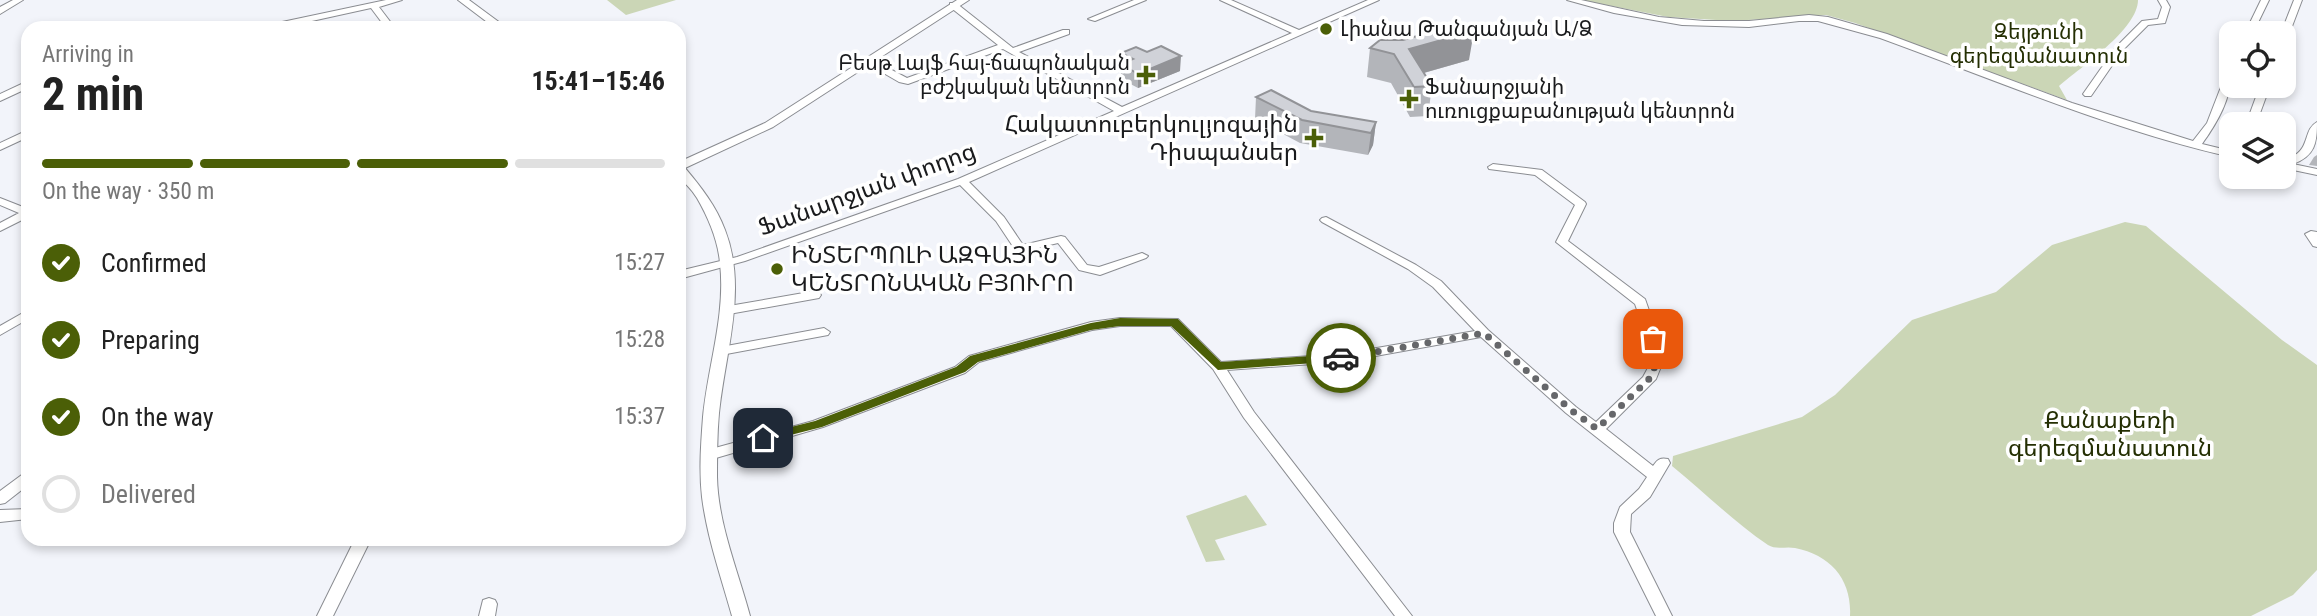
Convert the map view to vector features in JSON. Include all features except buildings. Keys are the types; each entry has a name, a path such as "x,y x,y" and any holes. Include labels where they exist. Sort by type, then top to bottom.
{"main road":[{"path":"463,0 492,21"},
{"path":"686,165 769,125 958,3"},
{"path":"686,176 703,197 722,237 729,263 729,310 712,397 710,500 741,616"}],"street":[{"path":"0,11 19,0"},
{"path":"300,21 398,0"},
{"path":"1092,19 1142,0"},
{"path":"1224,0 1299,33"},
{"name":"Ֆանարջյան փողոց","path":"686,273 729,263 962,181 1375,0"},
{"path":"1571,0 1659,18 1702,23 1749,24 1825,19 1854,26 2074,106 2219,151"},
{"path":"2088,94 2119,50 2145,23 2162,21 2166,7 2162,0"},
{"path":"2255,21 2265,0"},
{"path":"2290,21 2298,0"},
{"path":"958,3 1008,49 1122,111"},
{"path":"373,5 385,21"},
{"path":"866,60 908,81 1066,32"},
{"path":"0,98 21,88"},
{"path":"2195,146 2212,123 2222,98"},
{"path":"2296,161 2309,149 2317,125"},
{"path":"0,147 21,136"},
{"path":"1493,167 1538,172 1581,204 1562,242 1641,302 1653,339 1656,364 1638,393 1609,415 1597,429"},
{"path":"2296,167 2317,172"},
{"path":"962,181 1000,219 1020,249 1061,239 1083,268 1100,271 1142,256"},
{"path":"0,201 21,210"},
{"path":"0,228 21,217"},
{"path":"1326,220 1412,267 1437,285 1484,333 1571,410 1658,469 1649,488 1623,512 1620,521 1622,532 1664,616"},
{"path":"2317,235 2311,234 2317,244"},
{"path":"729,310 815,295"},
{"path":"0,331 21,318"},
{"path":"709,455 862,409 960,370 974,359 1091,326 1120,322 1174,322 1218,366 1249,415 1404,616"},
{"path":"721,351 824,332"},
{"path":"1218,366 1342,358 1484,333"},
{"path":"0,499 21,483"},
{"path":"0,516 21,514"},
{"path":"326,616 360,546"}],"green space":[{"path":"607,0 676,0 626,15"},
{"name":"Զեյթունի գերեզմանատուն","path":"1581,0 2138,0 2136,11 2119,35 2059,86 2067,100 1855,23 1826,15 1732,21 1668,17"},
{"name":"Քանաքեռի գերեզմանատուն","path":"2125,222 2146,226 2282,340 2317,365 2317,570 2293,595 2251,616 1850,616 1847,591 1837,571 1829,563 1808,551 1768,545 1672,466 1673,456 1802,417 1835,395 1912,320 1996,292 2052,245"},
{"path":"1246,495 1267,525 1215,540 1225,560 1206,562 1186,516"}],"way so far":[{"path":"1341,358 1484,333 1571,410 1597,429 1609,415 1638,393 1649,379 1656,364 1653,339"}],"place":[{"name":"Լիանա Թանգանյան Ա/Ձ","path":"1326,29"},
{"name":"Բեսթ Լայֆ հայ-ճապոնական բժշկական կենտրոն","path":"1146,75"},
{"name":"Ֆանարջյանի ուռուցքաբանության կենտրոն","path":"1409,99"},
{"name":"Հակատուբերկուլյոզային Դիսպանսեր","path":"1314,138"},
{"name":"ԻՆՏԵՐՊՈԼԻ ԱԶԳԱՅԻՆ ԿԵՆՏՐՈՆԱԿԱՆ ԲՅՈՒՐՈ","path":"777,269"}],"route":[{"path":"763,438 862,409 960,370 974,359 1091,326 1120,322 1174,322 1218,366 1341,358"}]}
